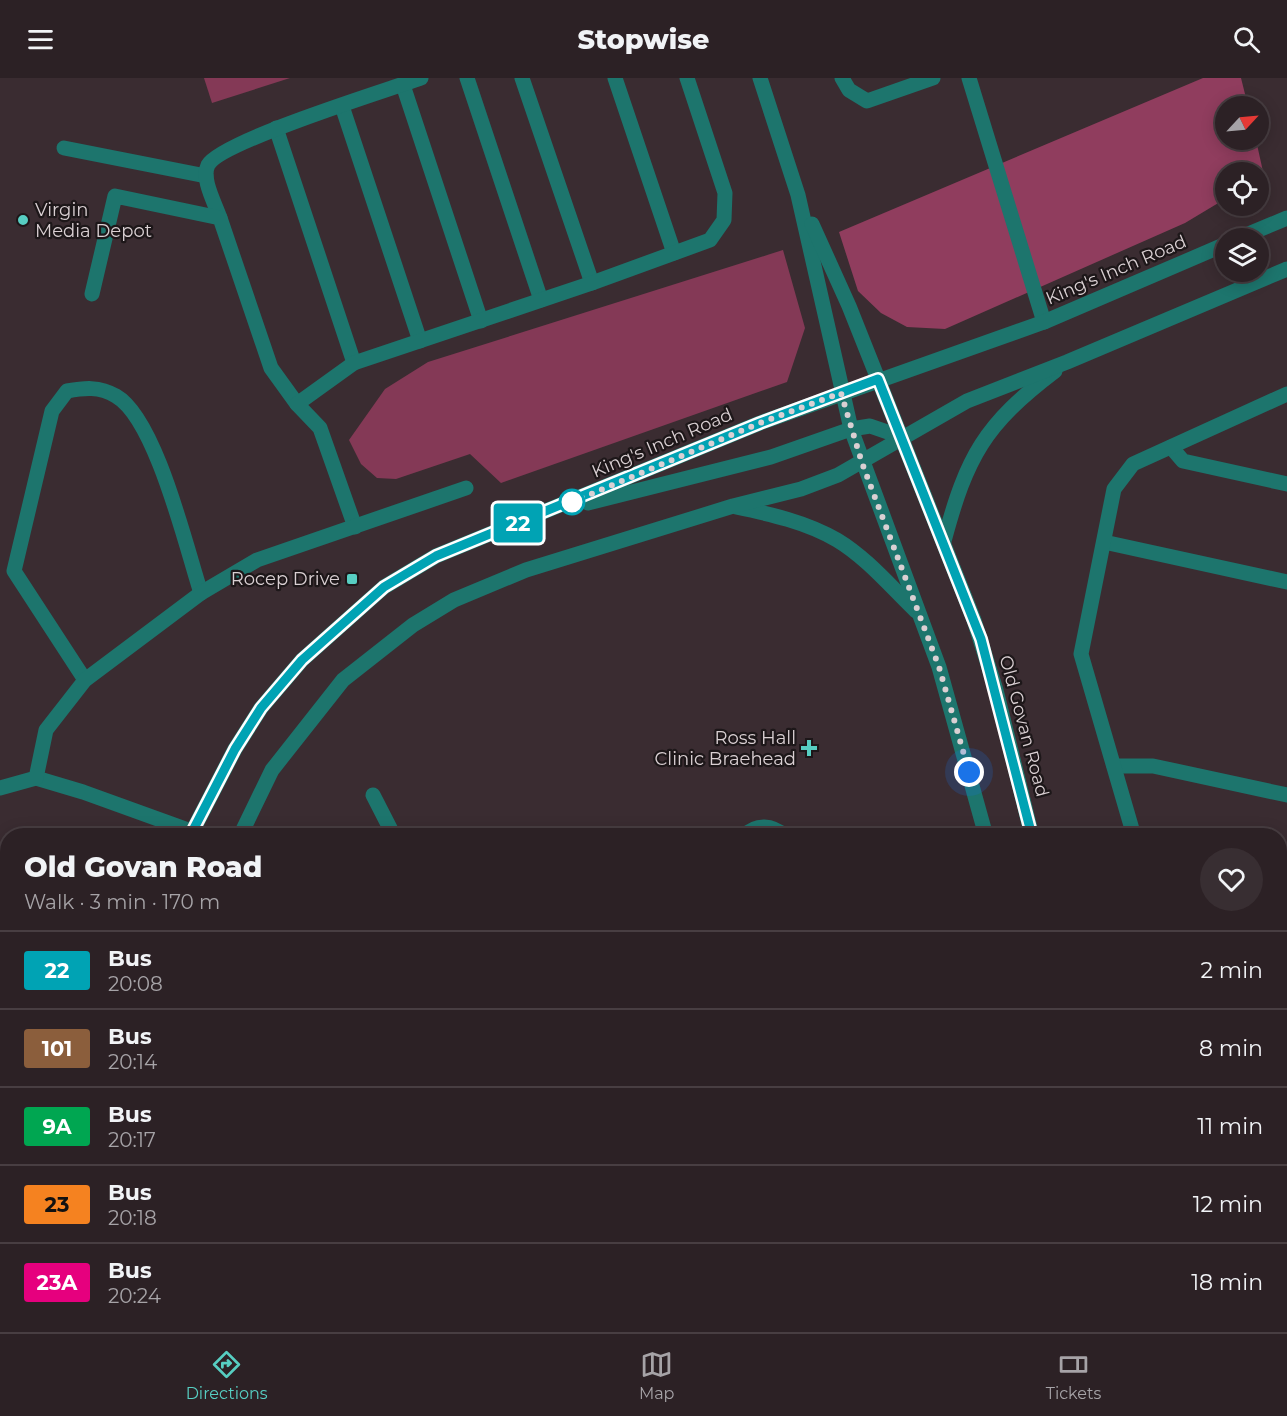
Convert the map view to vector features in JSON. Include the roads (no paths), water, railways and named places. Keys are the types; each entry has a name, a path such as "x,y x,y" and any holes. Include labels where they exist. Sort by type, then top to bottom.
{"street":[{"path":"355,527 320,428 297,404 271,368 206,176 207,166 215,156 276,128 422,78"},
{"path":"467,78 541,300"},
{"path":"522,78 592,283"},
{"path":"615,78 674,253"},
{"path":"297,404 354,363 592,283 710,240 724,220 725,193 687,78"},
{"name":"Old Govan Road","path":"760,78 798,195 833,344 850,429 939,667 984,828"},
{"path":"842,78 849,90 867,101 933,78"},
{"path":"969,78 1044,322"},
{"path":"403,85 481,321"},
{"path":"342,106 420,341"},
{"path":"276,128 354,363"},
{"path":"64,148 206,176"},
{"name":"Old Govan Road","path":"798,195 849,306 981,639 1030,828"},
{"path":"92,294 115,196 220,218"},
{"path":"1263,228 1287,218"},
{"name":"King's Inch Road","path":"194,828 235,749 261,708 302,660 346,618 384,587 436,556 760,423 878,379 1044,322 1215,249"},
{"path":"244,828 272,770 343,680 413,625 454,600 526,570 733,506 801,489 862,463 902,437 967,401 1067,362 1287,269"},
{"path":"944,541 960,486 975,452 1016,402 1067,362"},
{"path":"84,680 14,571 52,411 67,391 91,387 117,396 140,420 155,450 201,592"},
{"path":"1132,828 1081,654 1114,489 1133,464 1282,397"},
{"path":"537,516 771,457 850,429 870,426 902,437"},
{"path":"1171,447 1183,461 1287,484"},
{"path":"36,778 46,730 84,680 201,592 257,560 466,488"},
{"path":"733,506 772,515 816,530 838,541 861,558 920,614"},
{"path":"1104,542 1287,582"},
{"path":"1114,766 1153,766 1287,795"},
{"path":"0,788 36,778 83,792 178,828"},
{"path":"373,795 390,828"},
{"path":"755,828 766,826 776,828"}],"place":[{"name":"Virgin Media Depot","path":"23,220"},
{"name":"Rocep Drive","path":"352,579"},
{"name":"Ross Hall Clinic Braehead","path":"809,748"}]}
